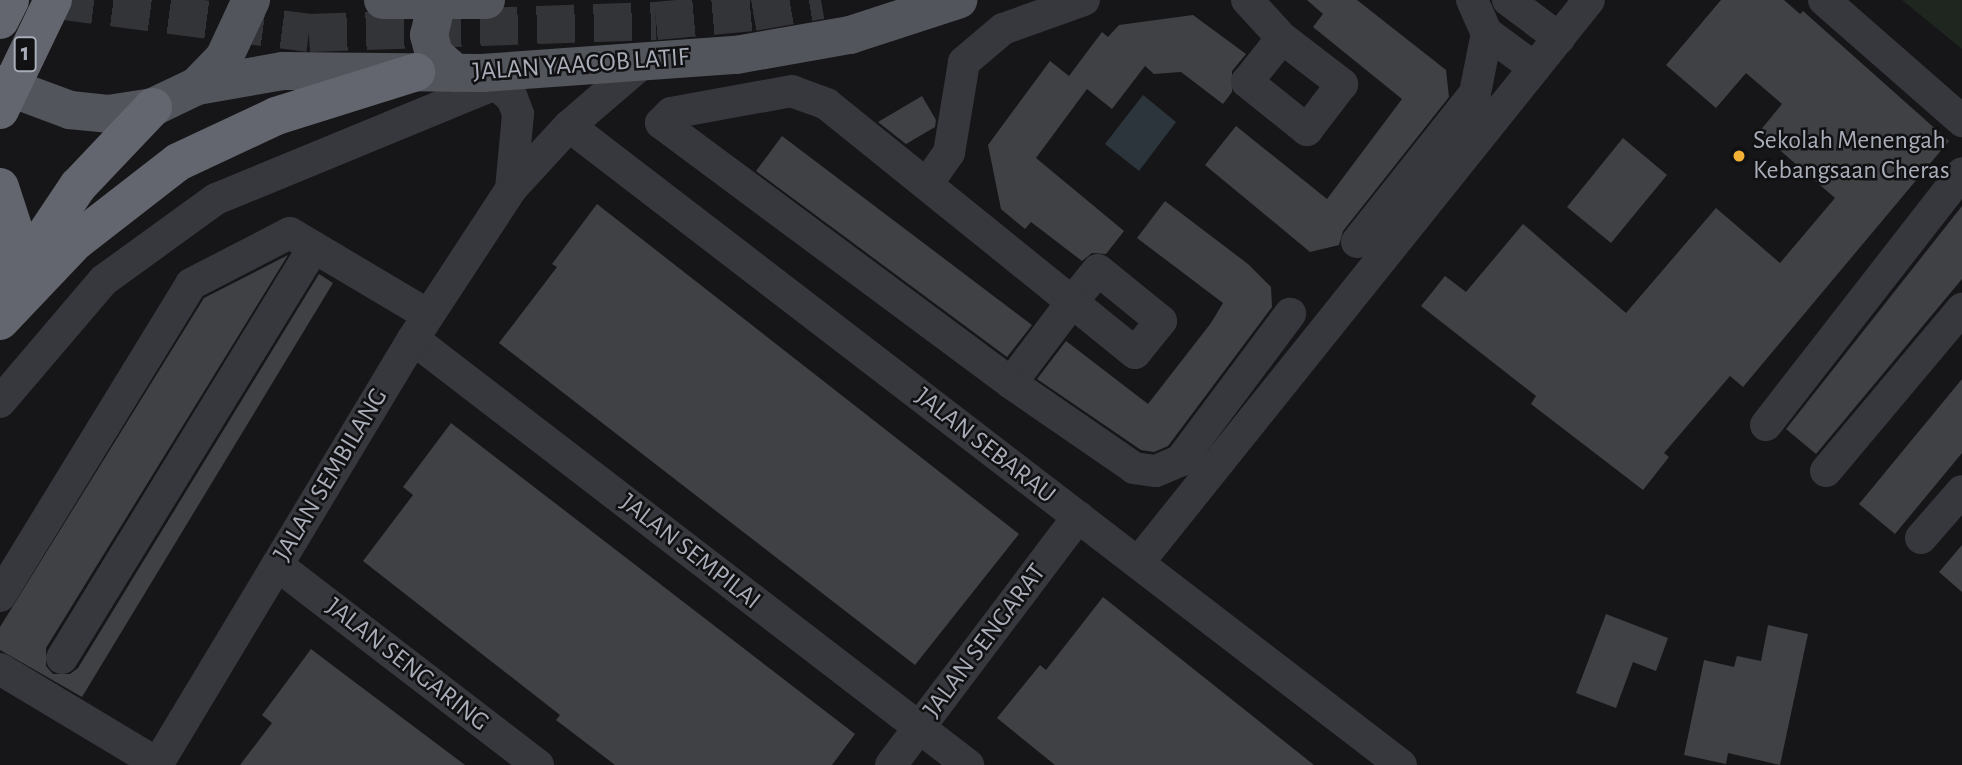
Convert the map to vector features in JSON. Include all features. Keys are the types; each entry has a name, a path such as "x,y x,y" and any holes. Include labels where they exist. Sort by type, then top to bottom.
{"highway":[{"name":"1","path":"0,20 9,0"},
{"name":"1","path":"0,110 52,0"},
{"path":"3,305 75,242 178,162 276,116 416,72"},
{"path":"3,305 78,187 153,107"},
{"path":"0,187 14,230 3,305"}],"main road":[{"path":"0,84 70,110 108,114 153,107 197,86 224,58 251,0"},
{"path":"383,0 486,0"},
{"name":"JALAN YAACOB LATIF","path":"197,86 283,71 490,75 736,55 850,35 958,0"},
{"path":"438,1 429,35 434,54 490,75"}],"street":[{"path":"927,184 949,153 964,62 1003,29 1084,0"},
{"path":"1247,0 1282,38"},
{"path":"1472,0 1488,33 1535,68"},
{"path":"1508,0 1559,38"},
{"path":"1138,563 1589,0"},
{"path":"1824,0 1962,121"},
{"path":"1357,242 1475,93 1488,33"},
{"name":"JALAN SEMBILANG","path":"157,764 420,327 511,189 569,126 642,63"},
{"name":"JALAN SEMBILANG","path":"490,75 519,114 511,189"},
{"path":"0,402 104,280 216,199 385,126 490,75"},
{"path":"1011,383 1072,302 827,104 792,91 671,113 661,123 1011,383 1134,468 1156,471 1180,461 1290,314"},
{"name":"JALAN SEBARAU","path":"569,126 1401,765"},
{"path":"1766,425 1962,173"},
{"name":"JALAN SEMPILAI","path":"0,596 191,284 290,233 314,247 420,327 968,765"},
{"path":"62,658 314,247"},
{"path":"1826,471 1962,309"},
{"path":"1921,538 1962,491"},
{"name":"JALAN SENGARAT","path":"891,765 1079,517"},
{"name":"JALAN SENGARING","path":"277,565 538,765"},
{"path":"0,669 157,764"}],"shaded area":[{"path":"1902,0 1962,0 1962,49"},
{"path":"1143,95 1176,122 1139,171 1105,144"}],"building":[{"path":"1307,0 1357,0 1446,70 1449,97 1343,231 1339,245 1310,252 1205,165 1236,126 1327,199 1402,99 1313,27 1323,14"},
{"path":"1721,0 1784,0 1800,14 1803,11 1949,141 1743,387 1730,376 1664,453 1669,457 1643,490 1531,404 1536,396 1421,306 1445,276 1466,292 1523,224 1626,313 1716,208 1780,263 1835,198 1759,132 1782,104 1746,73 1716,108 1666,65"},
{"path":"1193,15 1246,54 1232,71 1232,92 1223,104 1181,72 1154,74 1145,66 1112,109 1087,89 1036,158 1124,231 1106,254 1092,253 1082,261 1031,222 1025,229 1001,209 988,145 1050,61 1069,76 1102,32 1108,37 1119,25"},
{"path":"922,96 936,120 935,127 906,144 878,122"},
{"path":"782,136 1032,325 1007,357 756,171"},
{"path":"1623,138 1667,175 1611,243 1567,207"},
{"path":"1165,201 1248,264 1271,287 1272,307 1168,446 1154,452 1141,450 1037,379 1066,341 1148,404 1211,323 1223,303 1137,238"},
{"path":"597,204 1019,534 915,665 499,343 557,267 552,264"},
{"path":"1962,206 1962,279 1816,454 1786,429"},
{"path":"288,255 46,648 46,666 53,674 70,674 78,668 319,274 333,283 82,697 0,650 0,627 204,298"},
{"path":"1962,379 1962,453 1895,534 1859,504"},
{"path":"451,423 855,734 832,765 615,765 556,720 560,715 363,561 413,495 403,487"},
{"path":"1962,545 1962,592 1939,572"},
{"path":"1103,597 1314,765 1055,765 997,718 1040,665 1046,670"},
{"path":"1606,614 1668,638 1656,671 1633,662 1616,708 1576,693"},
{"path":"1768,625 1808,634 1780,765 1728,753 1726,764 1684,755 1704,660 1734,667 1737,656 1761,661"},
{"path":"311,649 465,765 240,765 272,723 262,715"}],"tunnel":[{"path":"56,0 309,33 656,21 753,12 821,0"}],"place":[{"name":"Sekolah Menengah Kebangsaan Cheras","path":"1739,156"}]}
